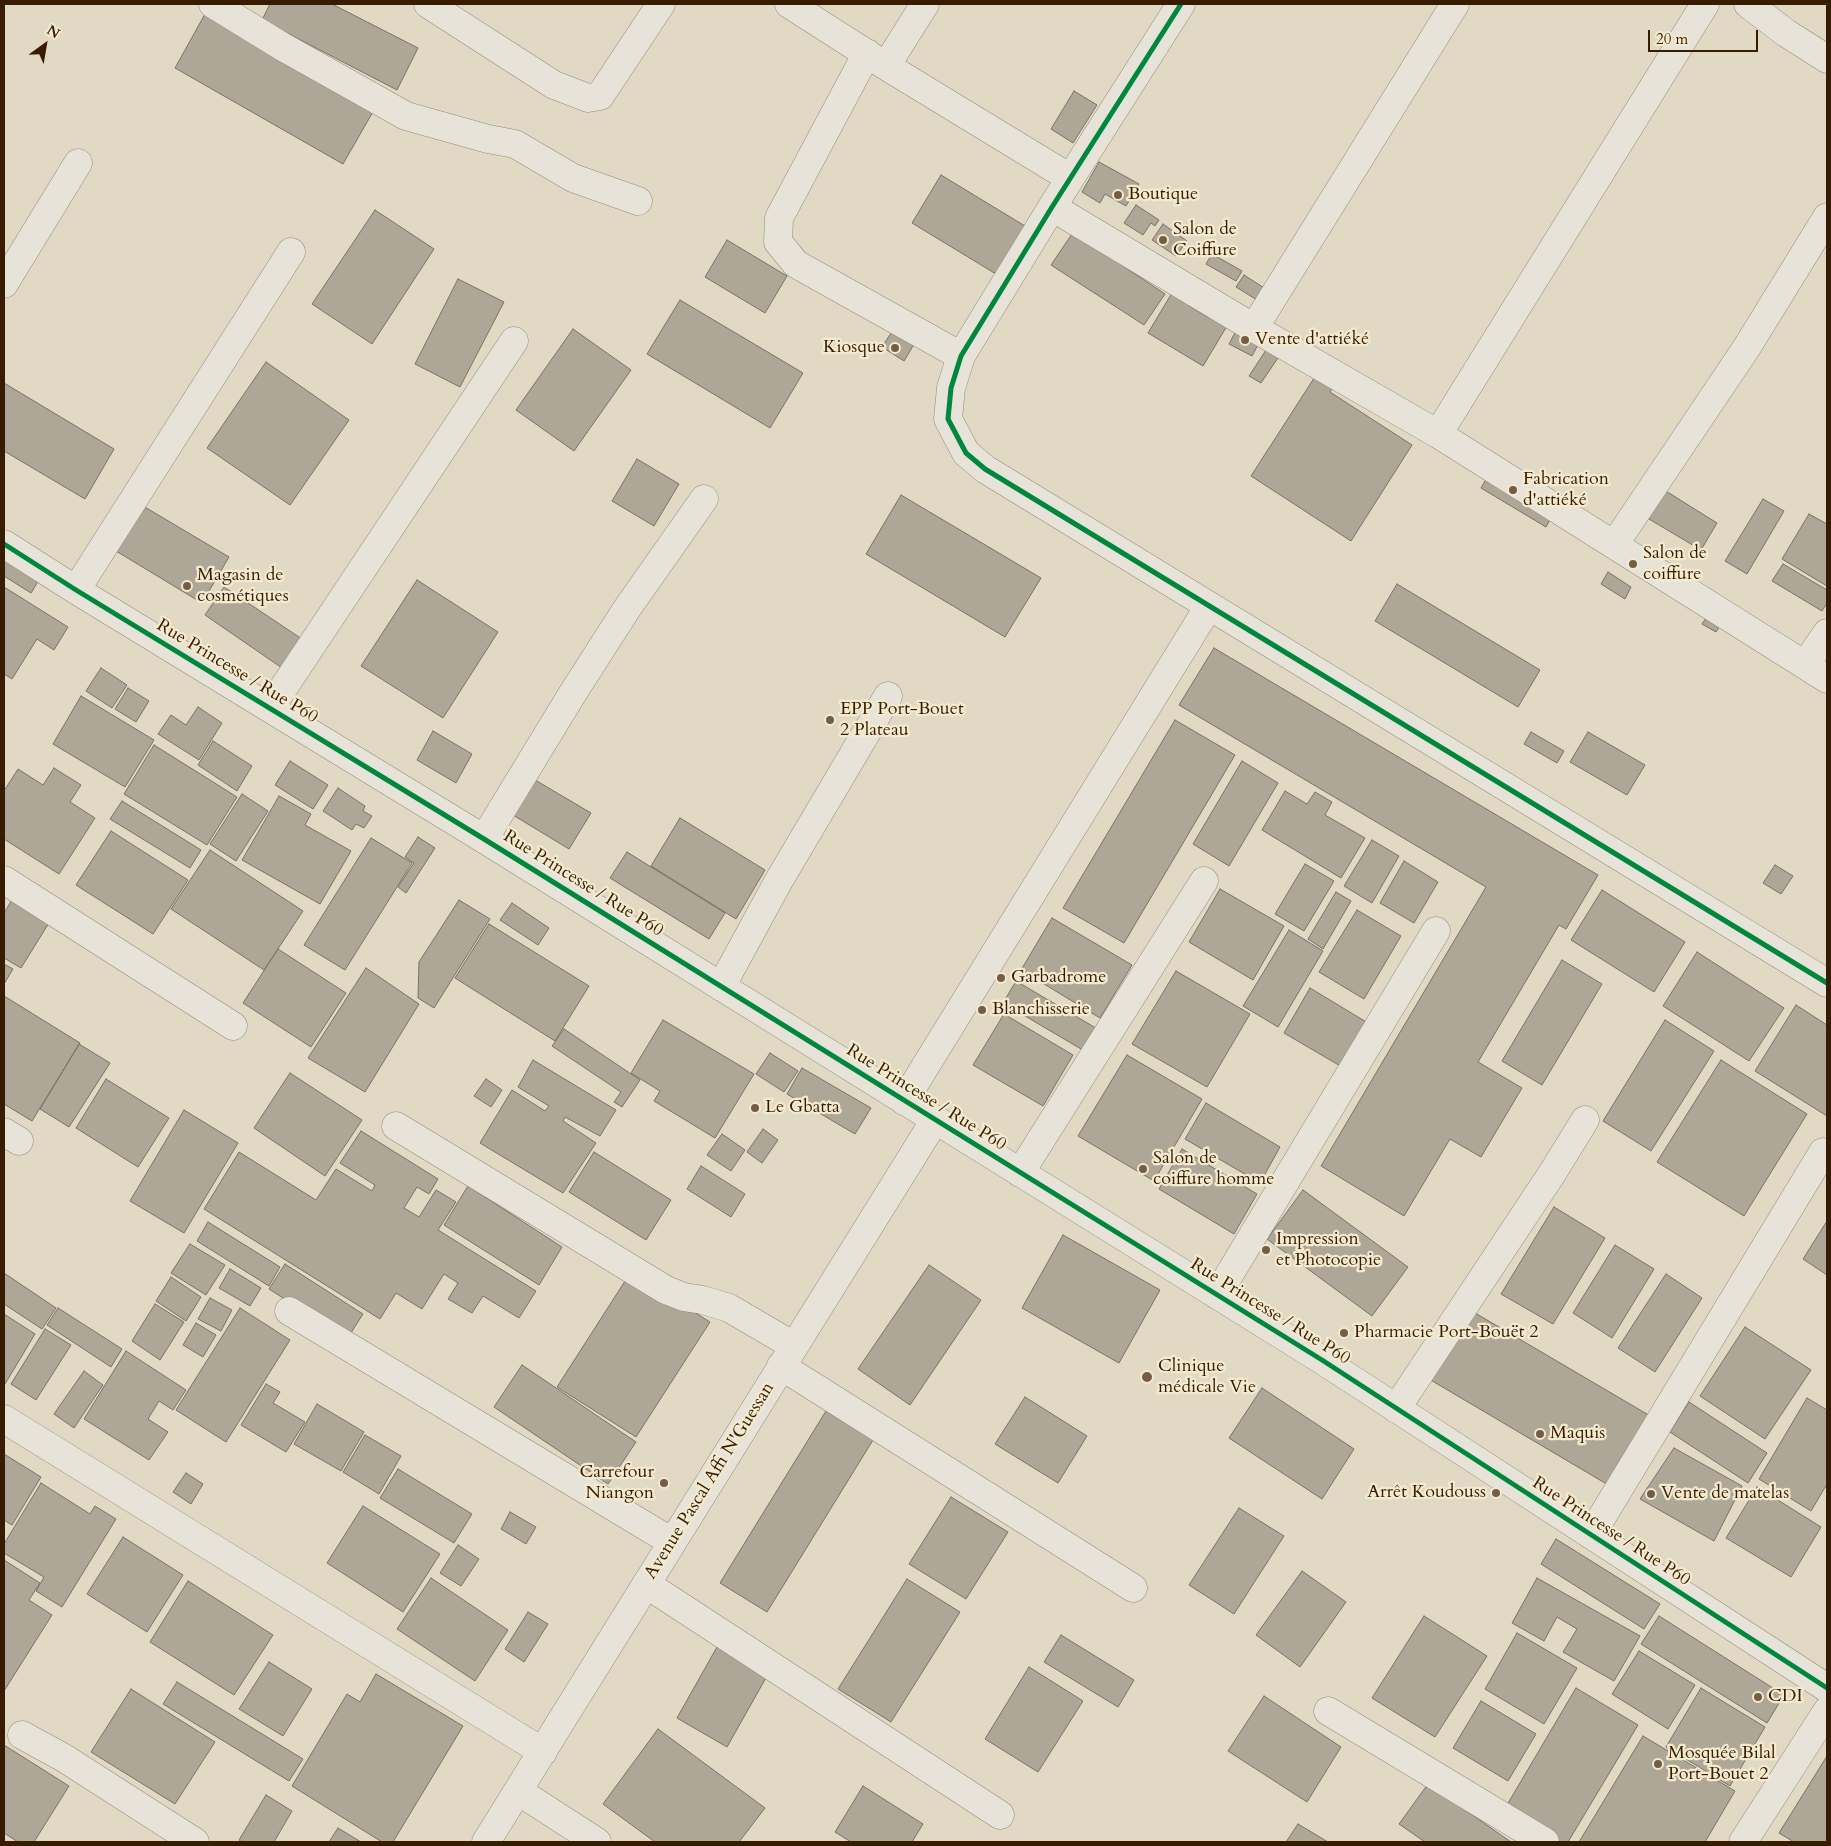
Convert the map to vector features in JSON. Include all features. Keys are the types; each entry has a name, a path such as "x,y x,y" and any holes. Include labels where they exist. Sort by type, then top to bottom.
{"street":[{"path":"213,4 283,47 406,116 488,139 515,144 573,178 638,201"},
{"path":"428,4 554,85 588,98 600,96 661,4"},
{"path":"788,4 1070,178"},
{"path":"925,4 877,60 779,218 778,242 796,264 961,356"},
{"path":"1181,4 1070,178 961,356 951,388 948,419 966,453 985,469 1827,982"},
{"path":"1254,328 1455,4"},
{"path":"1438,434 1705,4"},
{"path":"1748,4 1786,33 1827,59"},
{"path":"4,284 78,163"},
{"path":"1052,207 1254,328 1438,434 1816,672 1827,633"},
{"path":"1614,545 1747,348 1827,216"},
{"path":"76,590 291,252"},
{"path":"270,708 514,341"},
{"path":"484,840 571,696 626,610 704,499"},
{"name":"Rue Princesse / Rue P60","path":"4,544 1322,1360 1827,1688"},
{"path":"904,1101 1208,606"},
{"path":"721,987 778,882 888,696"},
{"path":"4,880 233,1026"},
{"path":"1020,1173 1204,881"},
{"path":"1217,1295 1436,931"},
{"name":"Avenue Pascal Affi N'Guessan","path":"486,1842 935,1120"},
{"path":"1396,1409 1585,1120"},
{"path":"396,1126 666,1290 684,1297 703,1300 729,1308 788,1356 1133,1588"},
{"path":"1591,1536 1823,1152"},
{"path":"290,1311 672,1542"},
{"path":"4,1419 543,1752"},
{"path":"646,1584 1000,1815"},
{"path":"1328,1711 1545,1842"},
{"path":"1743,1842 1827,1712"},
{"path":"22,1735 64,1758 195,1842"},
{"path":"518,1791 597,1842"}],"building":[{"path":"270,4 332,4 418,48 397,90 262,20"},
{"path":"205,14 374,110 343,164 175,68"},
{"path":"1074,91 1097,105 1073,143 1051,129"},
{"path":"1099,162 1139,184 1126,206 1105,194 1100,203 1082,192"},
{"path":"941,175 1025,226 996,274 912,223"},
{"path":"1136,205 1159,220 1155,226 1151,223 1143,235 1124,223"},
{"path":"375,210 434,249 372,344 312,304"},
{"path":"1163,224 1187,241 1176,256 1152,240"},
{"path":"1076,228 1087,242 1165,294 1144,325 1051,265"},
{"path":"727,240 787,276 765,313 705,277"},
{"path":"1212,254 1242,271 1236,281 1206,264"},
{"path":"1244,275 1269,291 1262,303 1236,287"},
{"path":"458,279 504,302 460,387 415,364"},
{"path":"1175,288 1193,298 1188,305 1209,318 1214,311 1230,321 1203,366 1148,333"},
{"path":"680,300 803,373 770,428 647,354"},
{"path":"895,327 916,341 904,361 882,347"},
{"path":"1238,327 1261,339 1252,356 1229,344"},
{"path":"573,329 631,370 574,451 516,410"},
{"path":"1270,344 1282,352 1261,383 1249,376"},
{"path":"266,362 349,420 290,505 207,448"},
{"path":"1318,372 1336,383 1330,392 1412,445 1351,541 1251,476"},
{"path":"4,383 114,449 85,499 4,451"},
{"path":"637,459 679,484 654,526 612,501"},
{"path":"1489,474 1554,513 1546,527 1481,488"},
{"path":"1661,488 1717,523 1701,550 1644,516"},
{"path":"901,495 1041,578 1005,637 866,554"},
{"path":"1763,499 1784,511 1747,574 1725,561"},
{"path":"143,506 229,557 202,603 116,551"},
{"path":"1809,514 1827,524 1827,586 1782,559"},
{"path":"4,555 40,578 31,593 4,576"},
{"path":"1783,564 1827,590 1827,603 1822,611 1772,581"},
{"path":"1608,572 1631,587 1625,599 1601,584"},
{"path":"417,580 498,632 443,718 361,666"},
{"path":"1397,584 1540,670 1518,707 1375,621"},
{"path":"4,587 68,627 54,650 37,639 12,679 4,674"},
{"path":"224,587 302,639 282,668 205,615"},
{"path":"1706,618 1724,619 1716,632 1702,624"},
{"path":"1214,648 1598,875 1566,929 1559,925 1478,1062 1522,1088 1481,1157 1450,1139 1404,1216 1321,1166 1486,887 1179,705"},
{"path":"101,668 127,685 112,708 86,691"},
{"path":"128,688 149,701 136,722 115,709"},
{"path":"81,696 154,740 125,787 53,744"},
{"path":"198,707 222,723 199,760 158,734 171,715 186,725"},
{"path":"1175,720 1235,755 1124,943 1063,908"},
{"path":"433,731 472,754 456,783 417,760"},
{"path":"1531,732 1564,751 1557,763 1524,744"},
{"path":"1588,732 1645,765 1627,795 1570,762"},
{"path":"213,741 252,766 237,791 198,765"},
{"path":"154,745 237,797 207,845 124,794"},
{"path":"290,761 328,785 313,809 275,785"},
{"path":"1242,761 1278,783 1229,866 1193,844"},
{"path":"54,768 81,785 70,802 95,818 59,874 4,839 4,791 18,769 43,785"},
{"path":"530,777 591,813 569,849 508,812"},
{"path":"338,788 365,806 363,811 372,816 364,828 356,824 352,830 323,811"},
{"path":"1285,791 1307,804 1315,792 1332,802 1325,815 1365,838 1341,878 1262,830"},
{"path":"242,794 268,811 236,861 210,844"},
{"path":"279,796 311,814 305,825 351,851 320,904 242,860"},
{"path":"122,801 201,850 190,868 110,819"},
{"path":"680,818 765,870 736,919 651,866"},
{"path":"111,831 188,880 153,934 76,885"},
{"path":"418,837 435,848 406,893 398,887 414,863 405,857"},
{"path":"371,838 412,863 345,970 304,945"},
{"path":"1372,840 1399,856 1372,903 1344,886"},
{"path":"210,850 303,911 264,970 171,909"},
{"path":"627,852 725,913 709,939 610,878"},
{"path":"1404,861 1438,882 1414,923 1380,903"},
{"path":"1305,864 1334,881 1304,931 1275,914"},
{"path":"1775,865 1793,876 1781,894 1763,883"},
{"path":"1220,889 1284,926 1253,980 1189,942"},
{"path":"1602,890 1685,942 1654,992 1571,940"},
{"path":"1336,892 1351,901 1323,949 1308,939"},
{"path":"15,895 52,918 21,968 4,958 4,913"},
{"path":"459,900 490,919 434,1008 418,998 419,962"},
{"path":"512,903 549,928 538,945 500,920"},
{"path":"1357,910 1401,936 1364,999 1319,972"},
{"path":"1052,918 1132,965 1100,1018 1021,970"},
{"path":"489,924 589,986 555,1041 455,978"},
{"path":"1289,930 1323,951 1278,1027 1243,1006"},
{"path":"278,949 346,993 311,1047 243,1003"},
{"path":"1697,952 1784,1008 1749,1061 1663,1006"},
{"path":"1562,960 1602,984 1542,1085 1502,1061"},
{"path":"4,964 13,969 4,984"},
{"path":"366,968 419,1004 365,1092 308,1058"},
{"path":"1176,971 1250,1014 1207,1087 1132,1044"},
{"path":"1016,981 1106,1034 1093,1056 1003,1003"},
{"path":"1310,988 1368,1023 1342,1067 1284,1033"},
{"path":"4,996 80,1043 32,1121 4,1104"},
{"path":"1796,1005 1827,1025 1827,1116 1755,1071"},
{"path":"1004,1014 1073,1055 1043,1106 973,1065"},
{"path":"663,1020 754,1074 715,1138 654,1101 660,1091 631,1073"},
{"path":"1665,1020 1714,1051 1651,1151 1603,1121"},
{"path":"564,1029 640,1080 622,1107 614,1102 621,1092 552,1046"},
{"path":"79,1044 110,1063 69,1127 40,1109"},
{"path":"770,1053 798,1071 784,1092 756,1074"},
{"path":"1127,1055 1202,1099 1154,1181 1078,1136"},
{"path":"533,1060 616,1110 600,1136 565,1117 563,1121 596,1143 563,1193 480,1143 512,1090 545,1111 549,1106 518,1087"},
{"path":"1721,1060 1807,1114 1744,1216 1657,1162"},
{"path":"802,1068 871,1108 855,1134 787,1094"},
{"path":"290,1073 362,1120 325,1176 254,1128"},
{"path":"106,1079 169,1118 138,1167 76,1128"},
{"path":"486,1079 502,1090 491,1107 474,1096"},
{"path":"1206,1103 1280,1147 1260,1183 1185,1139"},
{"path":"184,1110 238,1143 184,1233 130,1201"},
{"path":"763,1129 778,1140 762,1163 747,1152"},
{"path":"361,1131 438,1179 429,1194 417,1187 404,1208 419,1217 436,1190 456,1202 438,1230 536,1291 519,1318 483,1296 472,1313 448,1299 458,1283 444,1274 422,1309 396,1293 380,1319 204,1209 239,1152 316,1200 336,1169 372,1191 375,1185 340,1163"},
{"path":"722,1134 745,1150 731,1171 707,1155"},
{"path":"1182,1149 1257,1194 1234,1234 1159,1189"},
{"path":"594,1152 671,1200 646,1240 569,1192"},
{"path":"701,1166 745,1194 731,1217 687,1189"},
{"path":"468,1186 562,1247 539,1285 444,1225"},
{"path":"1303,1190 1408,1267 1372,1316 1267,1239"},
{"path":"1554,1207 1605,1238 1553,1324 1501,1294"},
{"path":"1827,1221 1827,1275 1803,1259"},
{"path":"208,1222 280,1267 269,1286 197,1241"},
{"path":"1063,1235 1160,1290 1119,1363 1022,1308"},
{"path":"190,1244 225,1265 206,1295 171,1273"},
{"path":"1615,1245 1654,1269 1612,1338 1573,1313"},
{"path":"285,1264 363,1314 347,1339 269,1289"},
{"path":"929,1265 981,1300 910,1405 858,1369"},
{"path":"230,1269 261,1288 250,1306 219,1288"},
{"path":"4,1273 56,1308 42,1329 4,1304"},
{"path":"1666,1274 1702,1298 1655,1372 1618,1348"},
{"path":"171,1277 201,1297 186,1321 156,1301"},
{"path":"627,1278 653,1286 710,1322 636,1437 557,1387"},
{"path":"210,1298 232,1310 221,1331 198,1319"},
{"path":"155,1304 184,1322 160,1360 132,1341"},
{"path":"58,1308 122,1349 111,1367 47,1325"},
{"path":"240,1308 290,1340 226,1442 176,1410"},
{"path":"1470,1310 1652,1417 1610,1486 1429,1379"},
{"path":"4,1314 35,1334 5,1384 4,1383"},
{"path":"196,1323 216,1335 203,1357 183,1345"},
{"path":"1745,1327 1811,1370 1765,1439 1700,1396"},
{"path":"45,1329 71,1345 36,1400 11,1384"},
{"path":"126,1351 186,1390 173,1410 159,1401 148,1419 168,1432 149,1460 84,1419"},
{"path":"522,1365 636,1442 608,1484 494,1407"},
{"path":"84,1371 103,1385 74,1428 54,1414"},
{"path":"266,1384 280,1392 273,1403 305,1422 286,1452 241,1425"},
{"path":"1262,1388 1354,1449 1322,1499 1229,1438"},
{"path":"1025,1397 1087,1436 1058,1483 995,1444"},
{"path":"1807,1398 1827,1410 1827,1484 1811,1511 1759,1479"},
{"path":"1689,1402 1767,1453 1748,1483 1670,1432"},
{"path":"317,1404 364,1432 341,1471 294,1444"},
{"path":"826,1411 873,1440 767,1612 720,1583"},
{"path":"365,1435 401,1456 379,1494 343,1472"},
{"path":"1674,1448 1742,1486 1714,1541 1640,1499"},
{"path":"4,1454 41,1477 12,1525 4,1520"},
{"path":"398,1469 472,1514 454,1543 380,1498"},
{"path":"186,1473 203,1484 191,1504 173,1492"},
{"path":"41,1483 90,1514 95,1506 116,1519 62,1607 36,1591 44,1577 4,1553 4,1544"},
{"path":"1757,1487 1821,1527 1791,1577 1726,1538"},
{"path":"951,1497 1008,1532 966,1599 909,1564"},
{"path":"363,1506 440,1554 403,1612 327,1563"},
{"path":"1239,1508 1284,1536 1234,1614 1189,1585"},
{"path":"510,1512 536,1527 526,1544 501,1529"},
{"path":"123,1537 183,1575 147,1632 87,1594"},
{"path":"1556,1539 1660,1604 1644,1629 1541,1564"},
{"path":"458,1545 479,1559 461,1586 440,1573"},
{"path":"4,1560 40,1583 29,1600 52,1615 4,1691"},
{"path":"1302,1571 1346,1602 1300,1667 1256,1635"},
{"path":"431,1578 508,1630 475,1681 397,1629"},
{"path":"1537,1578 1640,1636 1614,1681 1563,1652 1577,1629 1557,1617 1544,1641 1512,1623"},
{"path":"907,1579 960,1612 891,1722 838,1689"},
{"path":"188,1581 273,1635 234,1695 150,1642"},
{"path":"528,1612 548,1624 524,1662 505,1649"},
{"path":"1424,1616 1487,1656 1435,1737 1372,1698"},
{"path":"1659,1616 1784,1695 1767,1723 1641,1644"},
{"path":"1517,1633 1577,1668 1544,1724 1485,1689"},
{"path":"1061,1635 1134,1680 1118,1707 1044,1662"},
{"path":"717,1647 767,1676 727,1747 677,1718"},
{"path":"1639,1651 1695,1685 1668,1729 1612,1694"},
{"path":"269,1662 312,1689 283,1736 239,1709"},
{"path":"1029,1667 1083,1701 1038,1772 985,1739"},
{"path":"376,1674 463,1726 393,1842 382,1842 292,1786 347,1694 360,1702"},
{"path":"177,1682 303,1759 289,1781 163,1704"},
{"path":"1576,1688 1638,1725 1568,1842 1557,1842 1504,1810"},
{"path":"1701,1688 1765,1727 1730,1786 1666,1747"},
{"path":"131,1689 215,1742 175,1804 91,1752"},
{"path":"1264,1696 1341,1747 1307,1802 1228,1751"},
{"path":"1481,1701 1536,1734 1508,1781 1453,1748"},
{"path":"658,1729 765,1808 739,1842 655,1842 603,1804"},
{"name":"Mosquée Bilal Port-Bouet 2","path":"1643,1736 1735,1791 1705,1842 1579,1842"},
{"path":"4,1745 69,1786 34,1842 18,1842 4,1833"},
{"path":"1827,1756 1827,1842 1794,1842 1779,1833"},
{"path":"1428,1784 1511,1842 1425,1842 1399,1824"},
{"path":"863,1786 923,1824 912,1842 851,1842 835,1832"},
{"path":"266,1795 292,1811 274,1842 242,1842 239,1840"},
{"path":"1298,1824 1328,1842 1286,1842"},
{"path":"338,1828 361,1842 329,1842"}],"cycle path":[{"path":"1181,4 1052,207 961,356 951,388 948,419 966,453 985,469 1827,983"},
{"path":"4,544 484,839 1322,1360 1827,1688"}],"place":[{"name":"Boutique","path":"1118,195"},
{"name":"Salon de Coiffure","path":"1163,240"},
{"name":"Vente d'attiéké","path":"1245,340"},
{"name":"Kiosque","path":"895,348"},
{"name":"Fabrication d'attiéké","path":"1513,490"},
{"name":"Salon de coiffure","path":"1633,564"},
{"name":"Magasin de cosmétiques","path":"187,586"},
{"name":"EPP Port-Bouet 2 Plateau","path":"830,720"},
{"name":"Garbadrome","path":"1001,978"},
{"name":"Blanchisserie","path":"982,1010"},
{"name":"Le Gbatta","path":"755,1108"},
{"name":"Salon de coiffure homme","path":"1143,1169"},
{"name":"Impression et Photocopie","path":"1266,1250"},
{"name":"Pharmacie Port-Bouët 2","path":"1344,1333"},
{"name":"Clinique médicale Vie","path":"1147,1377"},
{"name":"Maquis","path":"1540,1434"},
{"name":"Carrefour Niangon","path":"664,1483"},
{"name":"Arrêt Koudouss","path":"1496,1493"},
{"name":"Vente de matelas","path":"1651,1494"},
{"name":"CDI","path":"1758,1697"},
{"name":"Mosquée Bilal Port-Bouet 2","path":"1658,1764"}]}
